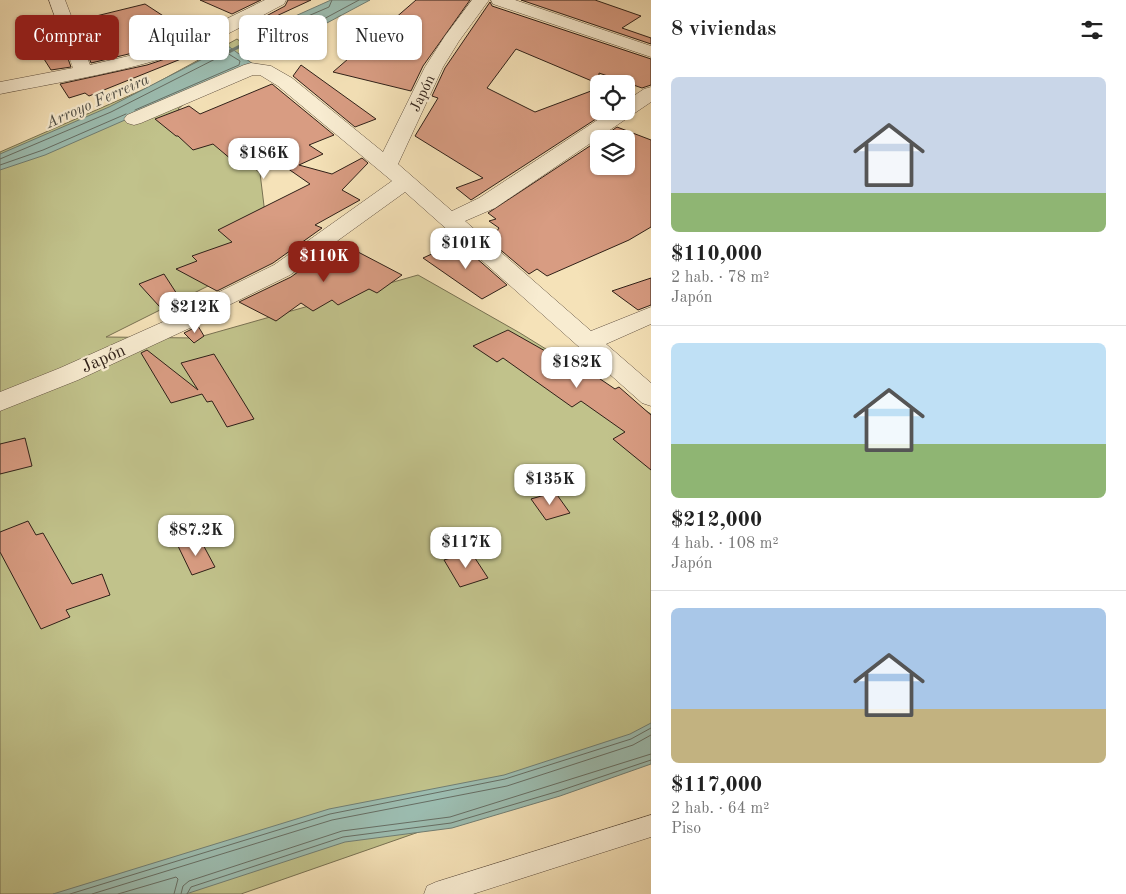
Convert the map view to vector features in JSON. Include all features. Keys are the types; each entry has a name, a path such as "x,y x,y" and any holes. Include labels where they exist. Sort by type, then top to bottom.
{"street":[{"path":"58,0 83,71"},
{"path":"0,88 157,54 213,34 278,0"},
{"name":"Japón","path":"387,165 434,68 451,40 481,0"},
{"path":"498,0 651,52"},
{"path":"134,119 251,69 264,70 285,82 406,181 651,397"},
{"path":"635,104 651,93"},
{"path":"450,220 487,203 612,120"},
{"name":"Japón","path":"0,402 69,374 183,322 223,299 282,270 406,181"},
{"path":"588,342 651,315"}],"lane":[{"path":"436,894 651,826"}],"green space":[{"path":"237,39 239,40 239,60 178,109 260,173 270,255 106,337 196,338 418,275 520,333 651,414 651,751 241,894 0,894 0,152 149,87 198,60 229,60 229,43"}],"water":[{"path":"331,0 370,0 342,15 337,15 337,18 327,23 327,15 297,15"},
{"path":"229,47 239,54 239,60 247,60 253,64 45,155 0,170 0,154 109,107 201,60 229,60"},
{"path":"651,723 651,764 560,796 452,828 345,842 186,894 53,894 329,809 504,775 630,734"}],"building":[{"path":"200,0 261,0 232,14"},
{"path":"288,0 311,0 279,15 268,15 285,6"},
{"path":"416,0 470,0 423,66 411,91 333,72 347,60 422,60 422,15 399,15"},
{"path":"521,0 595,0 641,16 622,28 651,38 651,44"},
{"path":"490,2 492,6 651,59 651,85 642,88 635,86 635,75 605,75 599,73 599,75 590,75 590,80 516,49 487,88 535,112 590,91 590,120 594,120 471,200 456,188 483,178 415,136 438,98 432,96 445,68"},
{"path":"145,4 162,15 129,15 129,54 119,56 119,15 100,15"},
{"path":"45,60 68,60 71,67 51,70"},
{"path":"90,60 104,60 91,63"},
{"path":"162,60 179,60 89,96 85,93 69,98 60,84"},
{"path":"301,65 376,119 355,127 293,76"},
{"path":"272,84 334,135 309,145 323,154 299,165 332,174 362,158 368,163 342,190 360,200 315,225 322,228 273,263 217,291 176,269 197,261 192,256 232,242 218,230 310,184 261,150 232,160 213,144 193,150 155,119 189,106 200,114"},
{"path":"617,127 625,130 613,130"},
{"path":"635,134 651,140 651,227 629,240 547,276 537,269 529,274 490,241 499,228 489,221 496,219 488,213 590,146 590,175 635,175"},
{"path":"339,242 402,275 377,293 369,289 338,305 332,300 313,311 301,303 276,321 239,302 291,277"},
{"path":"458,242 507,285 482,299 423,258"},
{"path":"164,274 186,308 169,317 139,284"},
{"path":"651,278 651,305 638,310 612,291"},
{"path":"198,326 204,336 194,343 184,333"},
{"path":"508,330 554,356 560,352 615,389 619,387 651,415 651,470 613,439 625,432 581,401 572,407 503,358 497,362 473,346"},
{"path":"147,350 198,390 181,363 214,354 254,419 227,427 212,401 207,402 202,394 171,403 141,353"},
{"path":"25,438 32,466 0,474 0,444"},
{"path":"555,492 570,513 546,520 531,499"},
{"path":"28,521 36,535 43,533 72,584 102,574 110,595 66,610 70,617 41,629 0,552 0,532"},
{"path":"200,539 215,567 192,575 178,546"},
{"path":"471,552 488,578 460,587 444,560"}],"waterway":[{"name":"Arroyo Ferreira","path":"229,52 239,46"}]}
